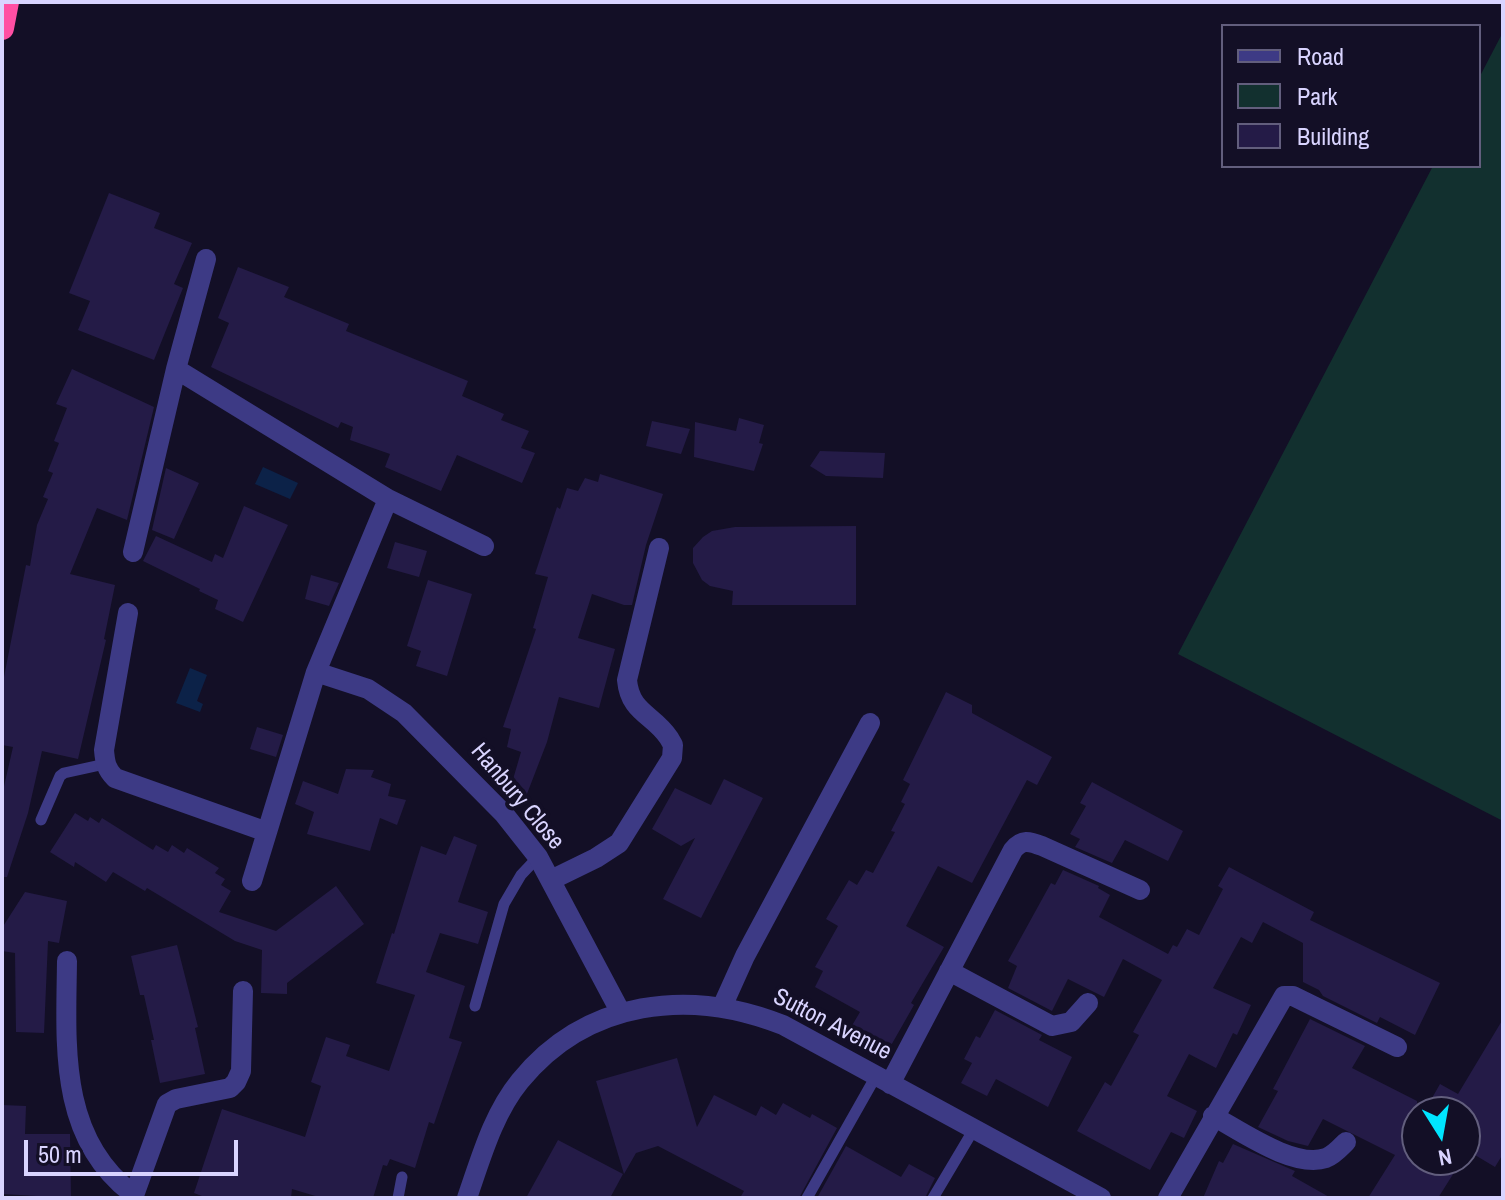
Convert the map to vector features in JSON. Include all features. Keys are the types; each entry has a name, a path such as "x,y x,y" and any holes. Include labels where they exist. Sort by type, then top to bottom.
{"highway":[{"path":"2,28 7,2"}],"street":[{"path":"133,552 176,369 206,259"},
{"path":"176,369 388,499 484,546"},
{"path":"252,881 316,672 388,499"},
{"path":"551,880 619,843 672,758 673,745 669,738 636,708 629,697 627,680 659,548"},
{"path":"128,613 104,750 105,764 115,778 267,832"},
{"name":"Hanbury Close","path":"316,672 368,689 404,713 504,814 538,857 621,1013"},
{"path":"722,1007 745,956 870,723"},
{"path":"883,1080 949,971 1013,850 1022,841 1042,846 1140,890"},
{"path":"67,961 66,1055 70,1088 94,1152 111,1177 133,1196 167,1104 176,1099 230,1088 236,1082 241,1071 243,991"},
{"path":"949,971 1052,1026 1071,1022 1088,1003"},
{"path":"1168,1198 1284,996 1293,996 1397,1047"},
{"name":"Sutton Avenue","path":"467,1198 497,1117 519,1081 563,1043 591,1026 621,1013 672,1003 722,1007 761,1016 783,1025 1101,1198"},
{"path":"1213,1116 1290,1157 1322,1159 1331,1156 1346,1142"}],"lane":[{"path":"41,820 60,776 105,764"},
{"path":"475,1006 504,904 521,875 538,857"},
{"path":"807,1198 883,1080"},
{"path":"933,1198 974,1129"},
{"path":"398,1198 402,1177"}],"green space":[{"path":"1503,32 1503,821 1178,654 1432,168 1481,168 1481,74"}],"water":[{"path":"263,467 298,483 290,499 255,484"},
{"path":"190,668 207,675 197,701 203,704 200,712 176,703"}],"building":[{"path":"109,193 160,213 154,228 192,243 174,284 183,288 154,360 78,330 90,301 69,293"},
{"path":"238,267 289,287 284,297 349,324 346,331 468,381 462,396 504,414 501,420 529,431 521,448 535,453 522,483 457,455 441,491 385,467 390,454 350,440 353,427 341,422 338,428 211,367 229,323 218,318"},
{"path":"72,369 154,407 127,520 97,508 70,574 115,585 106,640 78,759 42,751 28,813 7,877 2,877 2,795 13,747 2,745 2,687 26,565 30,566 37,525 48,499 43,497 53,473 48,471 59,443 54,441 67,408 56,404"},
{"path":"739,418 764,425 759,443 763,444 754,471 694,457 695,422 736,431"},
{"path":"652,421 690,429 681,454 646,446"},
{"path":"820,451 885,453 883,478 826,476 810,466"},
{"path":"166,468 199,483 174,539 152,530"},
{"path":"600,474 663,494 646,545 632,605 592,594 578,638 615,649 599,708 559,697 547,742 525,799 509,793 521,752 507,747 511,729 503,727 536,629 533,628 548,577 535,574 557,507 560,509 567,488 578,491 585,478 598,482"},
{"path":"244,506 288,525 243,622 215,609 218,600 200,589 143,561 156,536 212,562 215,554 223,558"},
{"path":"856,526 856,605 732,605 733,591 710,586 702,580 693,563 693,548 712,531 735,527"},
{"path":"395,542 427,551 419,577 387,568"},
{"path":"311,575 339,583 329,606 305,599"},
{"path":"428,580 472,594 447,676 416,666 421,651 407,646"},
{"path":"946,692 972,705 972,713 1052,757 1037,785 1027,780 972,883 938,866 906,926 944,947 885,1056 847,1034 860,1012 815,987 823,971 815,967 838,926 826,919 849,880 857,885 866,870 873,873 895,832 891,831 905,804 901,802 910,784 903,780"},
{"path":"257,727 283,735 276,757 250,749"},
{"path":"346,769 374,770 371,777 391,784 388,796 406,800 397,825 380,818 370,851 307,834 314,812 295,804 303,781 338,794"},
{"path":"724,779 763,798 701,918 663,899 695,838 681,846 652,829 675,788 711,805"},
{"path":"1092,782 1183,831 1168,861 1125,840 1112,863 1075,847 1080,839 1070,834 1086,806 1080,803"},
{"path":"75,813 88,821 90,817 99,823 102,818 153,850 156,845 168,852 172,845 184,853 187,848 219,868 215,873 225,879 221,885 231,891 219,912 276,931 336,886 364,924 287,983 287,994 261,993 262,950 235,941 147,888 145,891 113,872 106,882 75,862 74,867 50,852"},
{"path":"454,836 477,845 458,902 488,912 478,944 440,933 426,972 465,986 449,1038 462,1042 434,1124 429,1122 415,1168 390,1159 387,1166 383,1165 373,1198 322,1198 292,1189 291,1198 207,1198 194,1193 222,1109 305,1137 321,1086 311,1082 326,1037 350,1045 346,1056 389,1071 415,995 376,983 421,846 446,855"},
{"path":"1229,867 1314,912 1310,920 1440,983 1415,1035 1380,1017 1377,1023 1323,996 1319,990 1303,982 1303,943 1263,922 1252,943 1241,937 1213,988 1251,1005 1216,1068 1189,1054 1167,1096 1197,1111 1184,1138 1171,1132 1150,1170 1077,1131 1105,1082 1111,1086 1139,1035 1133,1032 1162,980 1123,959 1104,997 1068,979 1052,1011 1008,988 1017,966 1008,961 1051,883 1055,885 1063,870 1099,886 1110,895 1099,917 1168,954 1173,945 1177,947 1187,929 1199,935 1223,889 1218,886"},
{"path":"25,892 67,901 59,943 48,941 44,1033 16,1032 15,953 2,951 2,928"},
{"path":"177,945 198,1027 195,1028 205,1074 160,1083 144,995 140,995 131,956"},
{"path":"995,1010 1042,1035 1039,1040 1072,1057 1048,1107 996,1079 987,1096 961,1083 972,1063 964,1059"},
{"path":"1310,1019 1365,1046 1352,1068 1407,1096 1401,1096 1401,1176 1452,1176 1438,1198 1368,1198 1395,1155 1323,1119 1308,1146 1288,1141 1258,1127 1278,1091 1273,1089"},
{"path":"1503,1019 1503,1154 1495,1167 1481,1159 1481,1096 1433,1096 1440,1084 1458,1094"},
{"path":"677,1058 697,1127 714,1095 756,1116 761,1106 776,1115 783,1103 837,1128 799,1198 740,1198 744,1191 658,1146 636,1153 624,1174 596,1081"},
{"path":"2,1105 26,1106 25,1134 70,1134 71,1198 2,1194"},
{"path":"558,1140 623,1174 610,1198 526,1198"},
{"path":"1233,1144 1295,1171 1292,1176 1331,1198 1203,1198 1219,1161 1223,1163"},
{"path":"846,1146 901,1177 909,1164 935,1178 925,1198 817,1198"}]}
